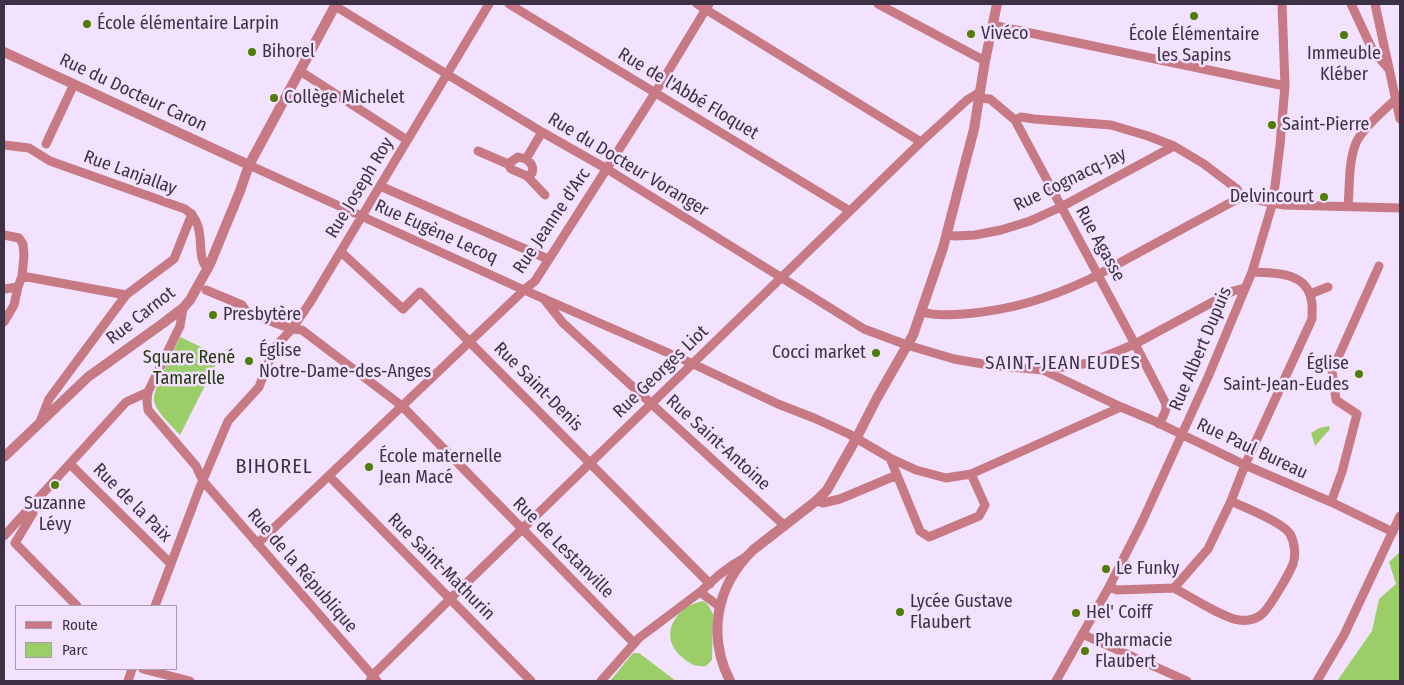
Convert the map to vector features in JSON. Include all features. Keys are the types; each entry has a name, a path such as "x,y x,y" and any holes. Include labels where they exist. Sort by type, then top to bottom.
{"street":[{"name":"Rue Joseph Roy","path":"203,481 228,421 259,387 274,348 292,330 312,301 489,4"},
{"name":"Rue de l'Abbé Floquet","path":"509,4 850,211"},
{"path":"697,4 707,6 922,142"},
{"path":"878,4 985,61"},
{"path":"730,681 724,668 717,642 717,618 727,584 745,558 827,490 913,335 947,235 974,129 997,4"},
{"name":"Rue Albert Dupuis","path":"1056,681 1109,587 1142,522 1208,377 1252,272 1272,202 1280,145 1285,86 1282,4"},
{"path":"1351,4 1373,51 1389,68"},
{"path":"1375,4 1400,119"},
{"name":"Rue du Docteur Voranger","path":"335,5 864,329 907,345 954,358 981,364 1042,370"},
{"name":"Rue Carnot","path":"4,457 88,377 182,308 190,300 208,269 249,165 335,5"},
{"name":"Rue Jeanne d'Arc","path":"257,544 535,281 607,170 707,6"},
{"path":"992,25 1285,86"},
{"name":"Rue du Docteur Caron","path":"4,52 249,165"},
{"path":"300,71 407,140"},
{"path":"46,144 74,84"},
{"name":"Rue Georges Liot","path":"373,679 522,529 850,211 967,100 980,95"},
{"name":"Rue Agasse","path":"980,95 990,99 1015,120 1135,344 1166,407 1159,424"},
{"path":"1348,206 1351,158 1356,141 1372,122 1395,100"},
{"path":"1015,120 1021,117 1110,125 1148,136 1174,146 1204,164 1236,188 1241,196"},
{"path":"526,159 542,132"},
{"name":"Rue Lanjallay","path":"4,145 29,148 50,161 192,214 199,229 204,266 208,269"},
{"name":"Rue Cognacq-Jay","path":"947,235 955,236 1001,230 1030,221 1061,207 1174,146"},
{"path":"478,151 508,164 511,169 527,176 545,195"},
{"path":"508,164 518,157 526,159 533,168 532,173 527,176"},
{"name":"Rue Eugène Lecoq","path":"249,165 778,404 850,434 890,458 916,470 946,478 971,474 1121,407"},
{"path":"380,186 548,259"},
{"path":"922,312 932,314 987,312 1012,308 1067,290 1098,275 1241,196 1284,205 1400,208"},
{"path":"40,422 49,398 126,295 174,259 192,214"},
{"path":"4,235 19,238 23,244 24,256 22,276 14,305 4,322"},
{"name":"Rue Saint-Denis","path":"341,252 403,310 420,292 711,582"},
{"path":"1331,502 1342,472 1357,414 1336,400 1332,371 1379,266"},
{"path":"1174,588 1208,549 1312,319 1310,294 1295,277 1279,273 1252,272"},
{"path":"22,276 126,295"},
{"path":"4,289 18,287"},
{"path":"1310,294 1328,287"},
{"path":"1042,370 1089,363 1135,344 1234,291 1245,288"},
{"name":"Rue de Lestanville","path":"206,290 242,305 246,311 292,330 302,330 402,406 635,641"},
{"name":"Rue Saint-Antoine","path":"543,298 563,323 785,526"},
{"path":"4,536 126,402 148,392 180,326 182,308"},
{"path":"563,323 569,309"},
{"name":"Rue Paul Bureau","path":"1042,370 1393,532"},
{"name":"Rue de la République","path":"148,392 148,410 196,466 203,481 373,679"},
{"path":"890,458 920,531 929,537 979,516 985,505 971,474"},
{"name":"Rue de la Paix","path":"70,464 171,564"},
{"path":"816,501 823,503 840,499 897,475"},
{"name":"Rue Saint-Mathurin","path":"329,476 532,681"},
{"path":"155,605 203,481"},
{"path":"1109,587 1117,590 1174,588 1237,620 1249,620 1260,616 1268,609 1293,563 1295,546 1284,527 1231,501"},
{"path":"31,507 33,514 15,543 76,605"},
{"path":"1317,681 1344,635 1400,516"},
{"path":"601,681 635,641 734,564 745,558"},
{"path":"711,582 727,584"},
{"path":"700,592 720,607"},
{"path":"1082,634 1187,681"},
{"path":"147,670 190,681"}],"green space":[{"name":"Square René Tamarelle","path":"180,337 220,356 180,435 161,414 154,400 160,379"},
{"path":"1329,426 1330,429 1315,446 1311,433 1319,428"},
{"path":"1400,552 1400,681 1337,681 1372,631 1379,599 1396,584 1389,562"},
{"path":"704,601 713,614 712,660 706,666 699,666 688,662 675,649 671,640 671,631 673,623 685,608"},
{"path":"633,653 639,653 676,681 610,681"}],"place":[{"name":"École Élémentaire les Sapins","path":"1194,16"},
{"name":"École élémentaire Larpin","path":"87,24"},
{"name":"Vivéco","path":"971,34"},
{"name":"Immeuble Kléber","path":"1344,35"},
{"name":"Bihorel","path":"252,52"},
{"name":"Collège Michelet","path":"274,98"},
{"name":"Saint-Pierre","path":"1272,125"},
{"name":"Delvincourt","path":"1324,197"},
{"name":"Presbytère","path":"213,315"},
{"name":"Cocci market","path":"876,353"},
{"name":"Église Notre-Dame-des-Anges","path":"249,361"},
{"name":"Église Saint-Jean-Eudes","path":"1359,374"},
{"name":"École maternelle Jean Macé","path":"369,467"},
{"name":"Suzanne Lévy","path":"55,485"},
{"name":"Le Funky","path":"1106,569"},
{"name":"Lycée Gustave Flaubert","path":"900,612"},
{"name":"Hel' Coiff","path":"1076,613"},
{"name":"Pharmacie Flaubert","path":"1085,651"}],"district":[{"name":"SAINT-JEAN EUDES","path":"1063,364"},
{"name":"BIHOREL","path":"274,467"}]}
